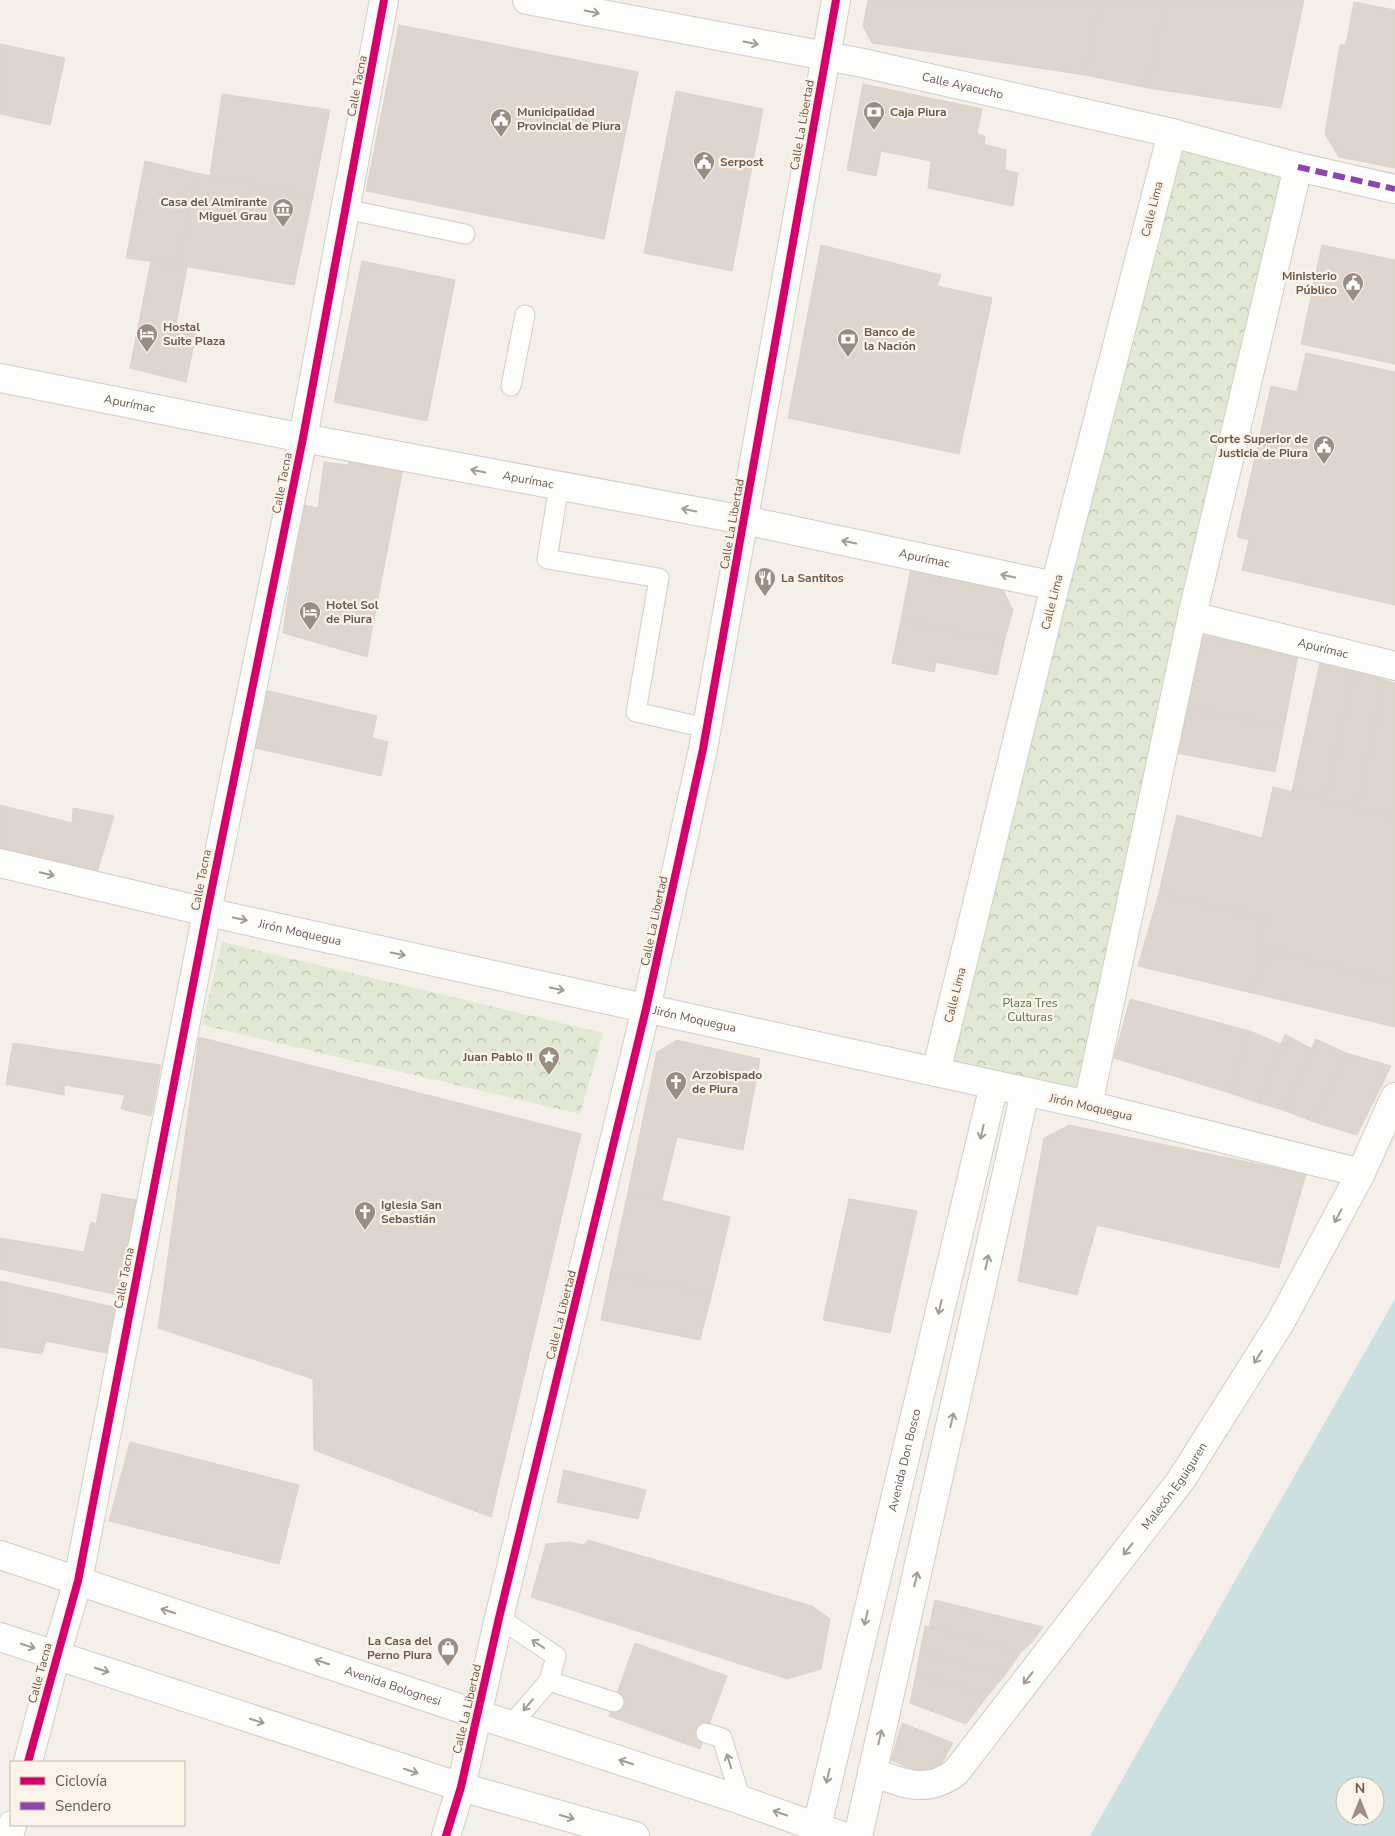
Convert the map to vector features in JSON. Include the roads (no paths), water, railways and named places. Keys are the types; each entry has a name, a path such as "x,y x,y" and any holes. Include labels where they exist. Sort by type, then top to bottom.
{"street":[{"name":"Calle Tacna","path":"28,1761 78,1581 207,912 303,438 384,0"},
{"name":"Calle Ayacucho","path":"527,0 825,56 1172,133 1298,167 1395,190"},
{"name":"Calle La Libertad","path":"446,1836 461,1787 476,1714 646,1009 706,728 836,0"},
{"name":"Calle Lima","path":"936,1072 1055,586 1172,133"},
{"path":"1088,1105 1192,616 1298,167"},
{"name":"Apurímac","path":"0,378 303,438 744,520 1055,586"},
{"name":"Apurímac","path":"1192,616 1395,666"},
{"name":"Jirón Moquegua","path":"0,862 207,912 1088,1105 1361,1172"},
{"name":"Avenida Don Bosco","path":"815,1831 994,1085"},
{"path":"858,1836 1025,1092"},
{"name":"Malecón Eguiguren","path":"872,1772 917,1786 931,1785 945,1780 956,1772 1181,1480 1280,1323 1361,1172 1395,1096"},
{"name":"Avenida Bolognesi","path":"0,1555 476,1714 741,1800 815,1831 842,1836"},
{"path":"0,1637 461,1787 635,1836"}],"lane":[{"path":"345,209 464,234"},
{"path":"511,386 525,314"},
{"path":"559,486 547,559 659,578 636,712 706,728"},
{"path":"499,1618 556,1656 549,1680 511,1725"},
{"path":"549,1680 614,1702"},
{"path":"706,1733 722,1738 741,1800"}],"place":[{"name":"Caja Piura","path":"874,131"},
{"name":"Municipalidad Provincial de Piura","path":"501,138"},
{"name":"Serpost","path":"704,181"},
{"name":"Casa del Almirante Miguel Grau","path":"283,228"},
{"name":"Ministerio Público","path":"1353,302"},
{"name":"Hostal Suite Plaza","path":"147,353"},
{"name":"Banco de la Nación","path":"848,358"},
{"name":"Corte Superior de Justicia de Piura","path":"1324,465"},
{"name":"La Santitos","path":"765,597"},
{"name":"Hotel Sol de Piura","path":"310,631"},
{"name":"Juan Pablo II","path":"549,1076"},
{"name":"Arzobispado de Piura","path":"676,1101"},
{"name":"Iglesia San Sebastián","path":"365,1231"},
{"name":"La Casa del Perno Piura","path":"448,1667"}],"park label":[{"name":"Plaza Tres Culturas","path":"1030,1010"}]}
